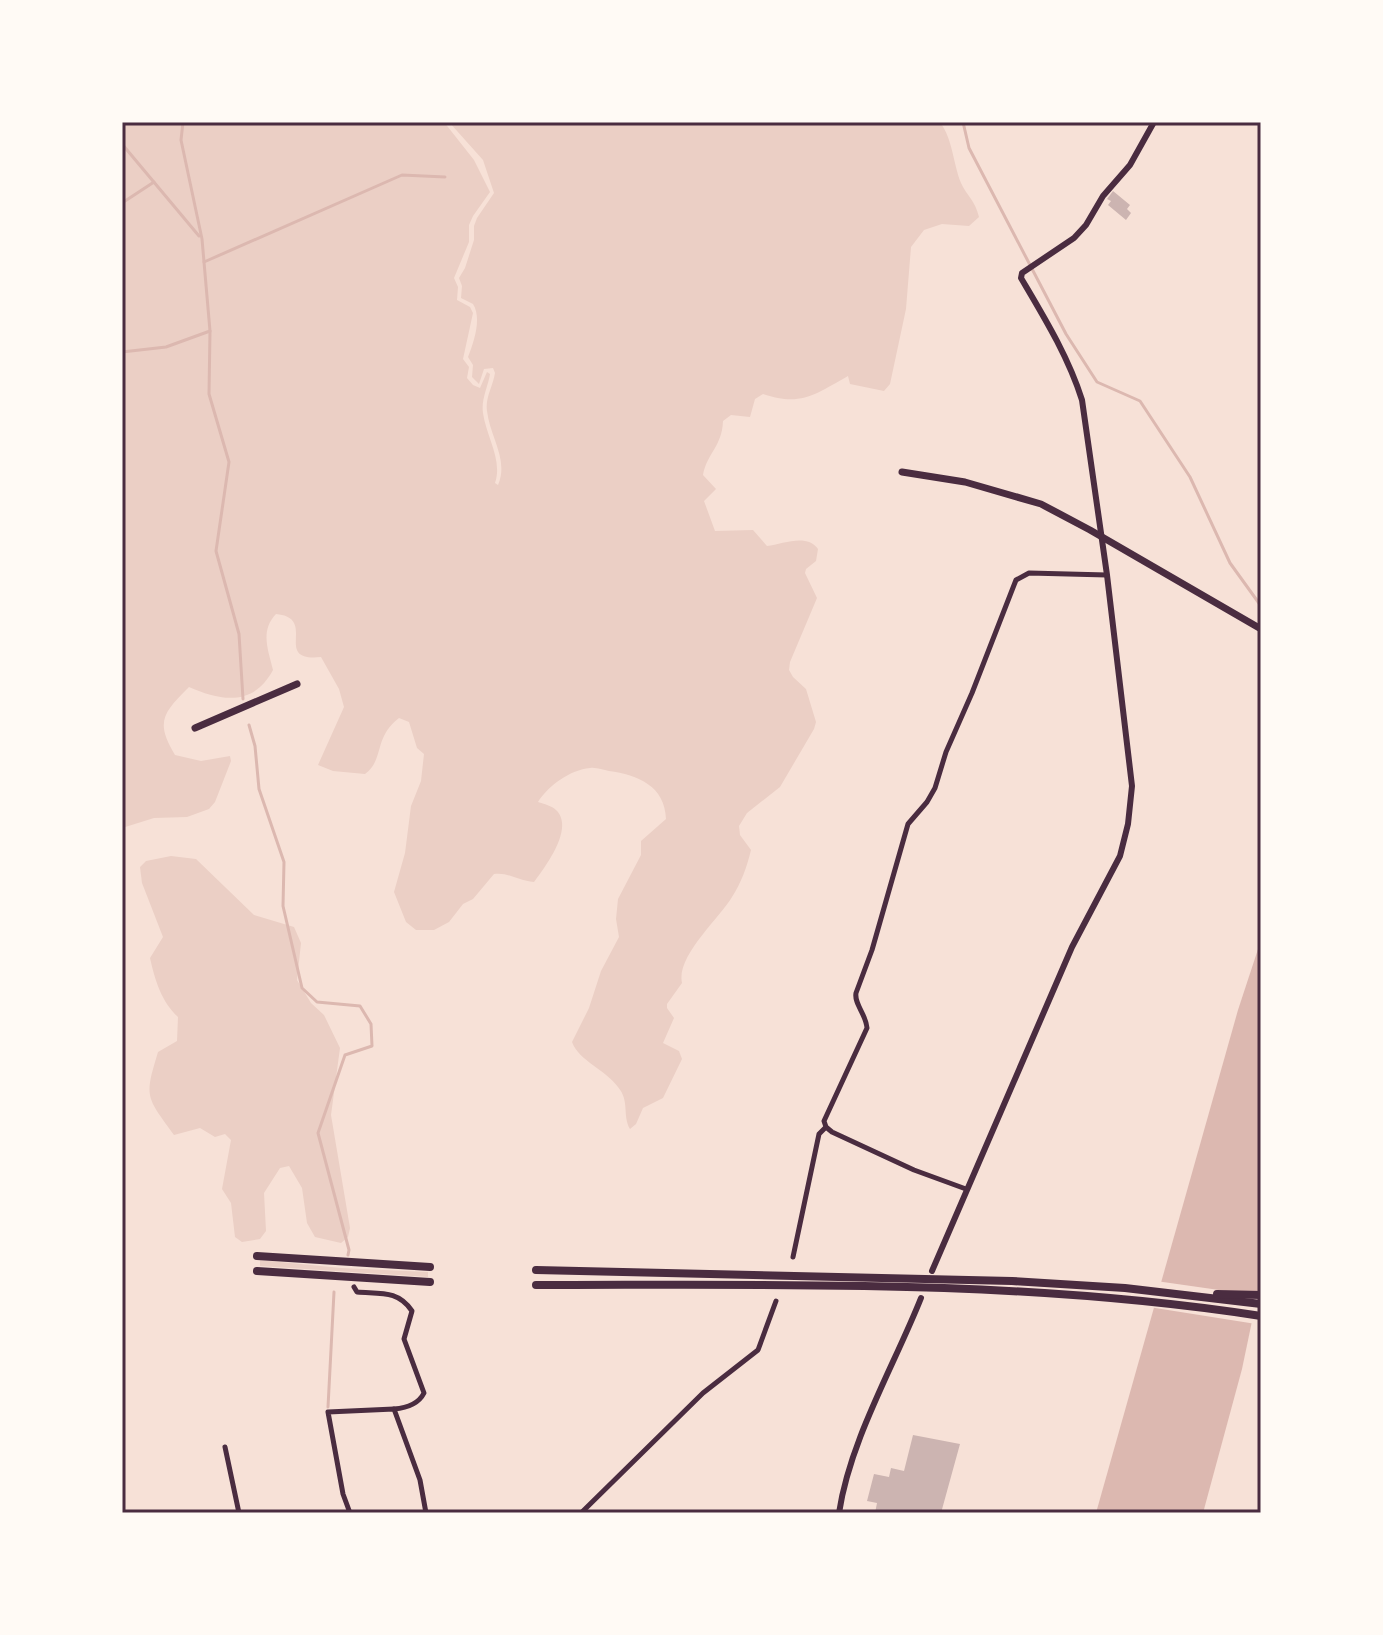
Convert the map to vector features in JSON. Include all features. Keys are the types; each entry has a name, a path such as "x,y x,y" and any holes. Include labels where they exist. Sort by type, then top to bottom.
{"highway":[{"path":"257,1256 430,1267"},
{"path":"536,1270 1012,1281 1197,1295 1261,1304"},
{"path":"257,1271 430,1282"},
{"path":"536,1285 657,1284 1012,1291 1139,1300 1261,1316"},
{"path":"1197,1295 1261,1295"}],"main road":[{"path":"902,472 949,478 1041,504 1261,629"},
{"path":"195,728 297,684"}],"street":[{"path":"932,1271 1072,947 1120,856 1128,824 1132,786 1082,400 1062,349 1021,278 1022,273 1074,238 1086,225 1103,196 1130,165 1154,122"},
{"path":"966,1189 914,1170 826,1127 824,1121 867,1028 866,1017 855,999 856,993 872,950 908,824 935,788 946,752 1016,580 1029,573 1107,575"},
{"path":"793,1257 819,1134 826,1127"},
{"path":"350,1513 343,1494 328,1412 407,1408 420,1400 424,1393 404,1339 412,1311 397,1295 357,1292 354,1287"},
{"path":"839,1513 845,1482 862,1436 921,1298"},
{"path":"581,1513 703,1393 758,1350 776,1301"},
{"path":"394,1409 420,1480 426,1513"},
{"path":"225,1447 239,1513"}],"shaded area":[{"path":"122,122 444,122 474,160 490,192 469,225 469,242 454,278 458,287 457,300 470,307 473,313 463,359 469,367 467,378 480,388 487,372 490,374 483,413 496,457 495,483 498,485 500,457 487,406 495,373 493,368 484,369 479,384 472,377 473,365 468,357 475,337 477,316 473,304 461,298 459,278 474,240 477,218 494,193 483,160 449,122 940,122 944,129 961,183 979,217 969,226 942,224 924,230 911,247 906,309 890,384 884,391 850,384 848,376 808,397 788,399 763,394 755,399 750,417 731,415 723,421 720,437 705,467 703,475 716,489 704,501 715,531 753,530 767,546 801,540 818,549 816,561 805,573 817,598 789,670 806,689 816,722 780,787 747,813 739,826 740,835 751,850 743,875 732,897 685,961 682,983 667,1004 674,1018 663,1043 679,1051 682,1059 663,1098 643,1108 636,1124 630,1129 622,1092 580,1055 572,1042 589,1008 601,971 619,937 616,919 618,899 641,855 641,841 666,819 661,798 640,779 595,768 582,769 561,779 538,802 556,810 562,827 556,847 534,882 494,874 449,922 434,930 416,930 406,922 394,892 405,853 411,806 421,781 424,754 417,748 409,722 399,718 386,733 375,762 365,774 333,771 318,765 344,707 339,689 321,657 306,657 299,653 294,623 288,617 276,614 267,634 273,670 265,682 256,690 236,698 224,698 189,687 165,718 165,734 175,755 201,761 230,756 231,761 215,802 209,809 187,817 154,818 122,828"},
{"path":"171,856 196,859 254,915 294,927 301,943 297,980 311,1003 324,1015 340,1048 331,1115 350,1228 348,1237 341,1243 315,1237 307,1223 302,1188 289,1166 280,1168 264,1193 266,1231 260,1239 242,1242 235,1237 231,1203 222,1189 231,1140 225,1134 215,1137 200,1128 174,1135 153,1104 150,1088 158,1052 177,1041 178,1017 163,997 152,966 150,958 163,937 142,883 140,867 146,861"},
{"path":"1261,940 1261,1278 1242,1369 1203,1513 1096,1513 1238,1010"},
{"path":"260,1260 428,1272 428,1277 260,1266"}],"pier":[{"path":"1156,1281 1261,1296 1256,1324 1149,1307"}],"building":[{"path":"1113,191 1130,205 1127,209 1131,213 1126,220 1108,205 1111,201 1107,199"},
{"path":"913,1435 960,1444 941,1513 875,1513 877,1503 867,1501 874,1474 889,1477 891,1468 904,1471"}],"waterway":[{"path":"183,122 181,140 202,239 210,331 209,394 229,462 216,551 239,634 243,699"},
{"path":"963,122 969,148 1066,334 1097,382 1140,401 1190,477 1230,563 1261,606"},
{"path":"122,144 199,236"},
{"path":"204,262 402,175 445,177"},
{"path":"122,203 154,182"},
{"path":"122,352 166,347 210,331"},
{"path":"249,725 255,746 259,789 284,862 283,906 302,988 317,1002 360,1006 371,1024 372,1046 345,1055 318,1133 348,1255"},
{"path":"328,1407 334,1292"}]}
